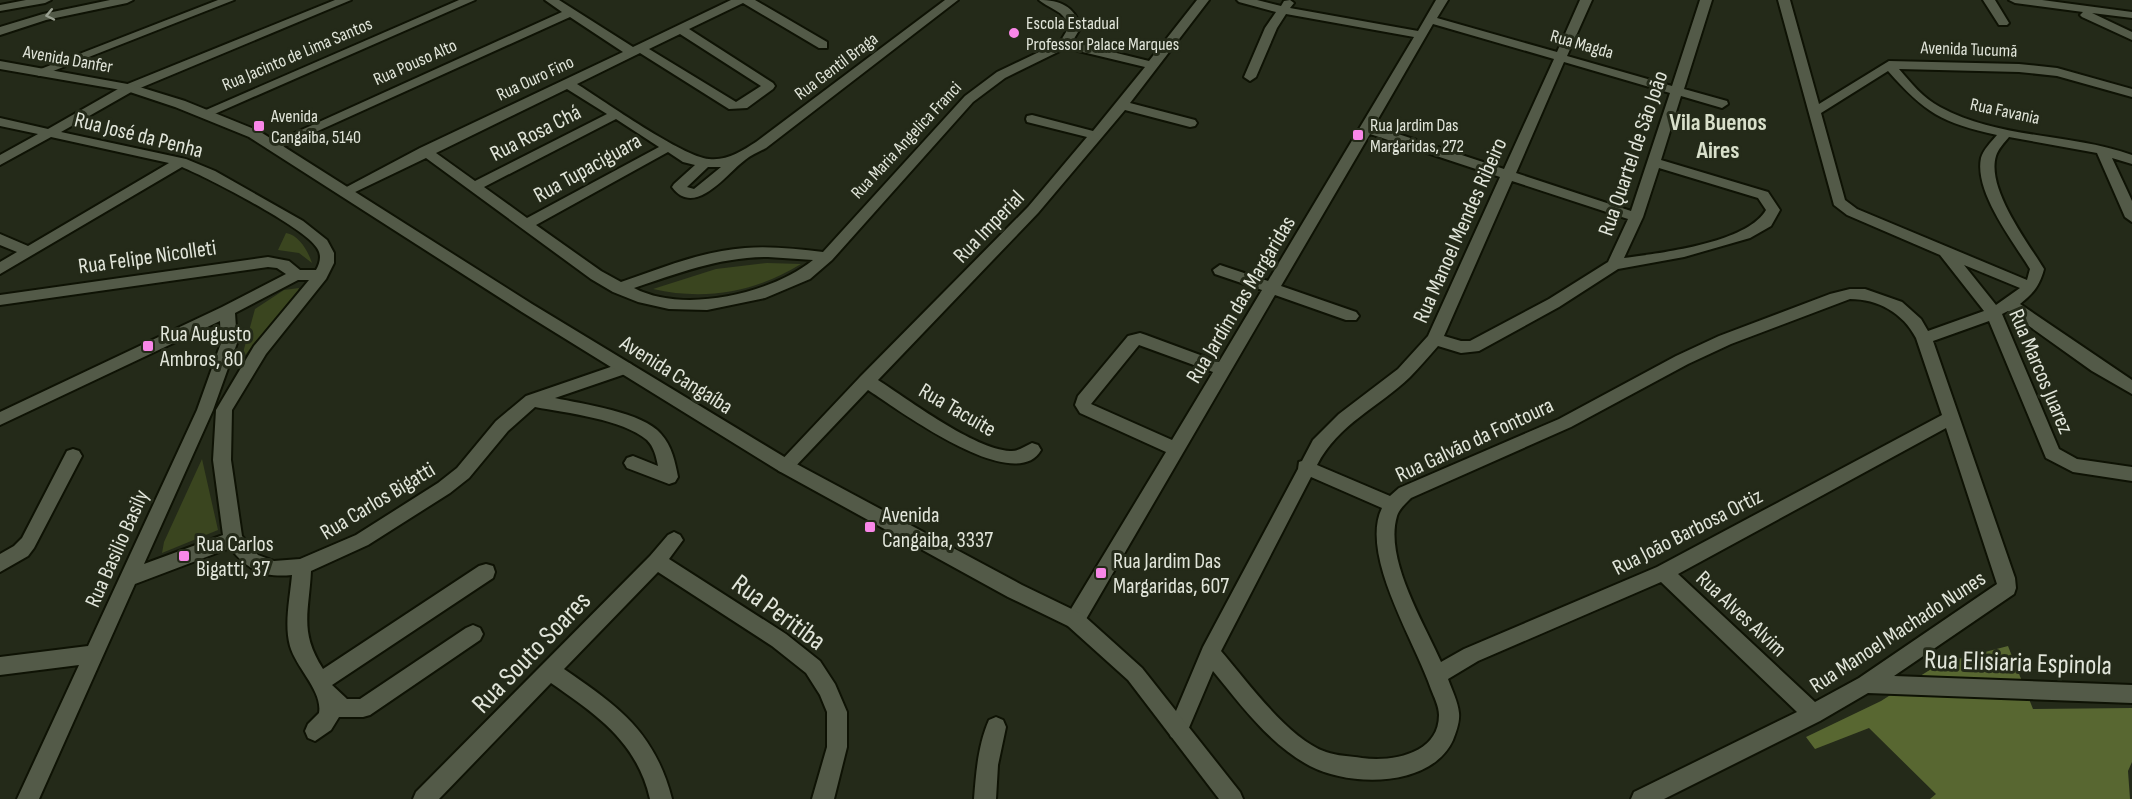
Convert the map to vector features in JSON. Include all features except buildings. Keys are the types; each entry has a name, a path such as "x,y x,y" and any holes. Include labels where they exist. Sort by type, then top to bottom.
{"street":[{"path":"0,8 45,0"},
{"path":"0,31 43,16 128,0"},
{"path":"39,72 228,0"},
{"path":"0,161 129,88 345,0"},
{"name":"Rua Jacinto de Lima Santos","path":"205,113 469,0"},
{"path":"551,0 727,103 735,106 742,105 769,86 680,29"},
{"name":"Rua Ouro Fino","path":"346,191 740,0"},
{"path":"747,0 823,45"},
{"name":"Rua Gentil Braga","path":"741,158 730,162 704,164 682,183 681,190 693,194 698,193 741,158 952,0"},
{"path":"1045,0 1065,9 1072,16 1075,27 1065,44 1154,66"},
{"name":"Rua Imperial","path":"785,466 1033,210 1154,66 1203,0"},
{"path":"1243,0 1287,5 1421,35"},
{"name":"Rua Jardim das Margaridas","path":"1075,620 1442,0"},
{"name":"Rua Manoel Mendes Ribeiro","path":"1178,730 1210,653 1305,467 1328,434 1404,373 1435,339 1586,0"},
{"name":"Rua Quartel de São João","path":"1435,339 1461,347 1473,347 1554,303 1614,265 1636,217 1706,0"},
{"path":"1785,0 1839,202 1852,212 2030,287"},
{"path":"1989,0 2003,23"},
{"path":"2015,0 2132,15"},
{"path":"1250,77 1266,37 1287,5"},
{"path":"2074,9 2132,36"},
{"name":"Rua Pouso Alto","path":"273,146 571,12"},
{"name":"Rua Magda","path":"1431,20 1722,104"},
{"name":"Rua Maria Angelica Franci","path":"618,288 638,297 669,304 706,305 760,294 805,275 827,256 969,99 1001,75 1065,44"},
{"name":"Avenida Danfer","path":"0,65 129,88"},
{"name":"Avenida Tucumã","path":"1816,111 1888,65 2019,68 2047,71 2091,80 2132,93"},
{"name":"Rua Favania","path":"1888,65 1934,110 1967,122 2006,132 2102,149 2132,160"},
{"path":"567,83 688,159 704,164"},
{"name":"Avenida Cangaíba","path":"129,88 205,113 254,134 785,466 1015,591 1075,620 1135,675 1232,799"},
{"path":"1122,105 1190,123"},
{"name":"Rua Rosa Chá","path":"474,187 615,115"},
{"path":"1032,119 1097,136"},
{"name":"Rua José da Penha","path":"0,122 181,162 210,174 298,224 322,243 327,253 327,263 321,275"},
{"path":"1366,128 1636,217"},
{"path":"1924,338 2010,305 2030,287 2037,276 2037,269 2000,205 1987,168 1988,158 2006,132"},
{"name":"Rua Tupaciguara","path":"526,224 668,147"},
{"path":"2102,149 2132,218"},
{"path":"425,151 596,275 618,288 688,265 734,254 784,253 827,256"},
{"path":"0,269 181,162"},
{"path":"1614,265 1712,247 1759,226 1773,213 1772,202 1763,195 1654,162"},
{"path":"0,239 29,252"},
{"name":"Rua Marcos Juarez","path":"1945,251 1994,313 2052,453 2073,465 2132,474"},
{"name":"Rua Felipe Nicolleti","path":"0,300 268,262 280,262 288,266 296,275"},
{"path":"1220,270 1351,316"},
{"path":"0,419 227,311 296,275 321,275"},
{"path":"129,578 233,539 214,410 321,275"},
{"name":"Rua Galvão da Fontoura","path":"1210,653 1282,734 1321,760 1395,771 1426,758 1444,741 1449,714 1438,674 1402,597 1389,557 1386,538 1388,517 1393,505 1406,494 1565,423 1699,352 1796,311 1835,298 1850,294 1865,294 1897,306 1916,323 1924,338"},
{"path":"2010,305 2098,368 2132,388"},
{"name":"Rua Basilio Basily","path":"28,799 129,578 214,410 229,343 227,311"},
{"name":"Rua Manoel Machado Nunes","path":"1642,799 1814,714 1866,684 2007,588 2006,578 1924,338"},
{"path":"1176,449 1086,409 1083,405 1084,400 1134,340 1140,339 1225,370"},
{"name":"Rua Carlos Bigatti","path":"233,539 251,560 273,568 302,567 362,540 444,488 463,473 502,426 532,400 625,368"},
{"name":"Rua Tacuite","path":"866,381 952,433 994,455 1010,458 1022,457 1032,450"},
{"path":"532,400 607,418 650,433 663,450 669,477 633,463"},
{"name":"Rua João Barbosa Ortiz","path":"1438,674 1472,655 1664,573 1952,417"},
{"path":"0,564 21,551 28,543 73,456"},
{"path":"1305,467 1393,505"},
{"name":"Rua Souto Soares","path":"424,799 551,671 657,561 674,540"},
{"name":"Rua Peritiba","path":"657,561 779,640 813,667 828,690 837,712 837,747 823,799"},
{"path":"302,567 299,641 306,661 324,690 343,709 363,708 473,634"},
{"path":"324,690 486,572"},
{"name":"Rua Alves Alvim","path":"1664,573 1814,714"},
{"path":"0,666 95,654"},
{"path":"551,671 609,711 649,758 659,782 661,799"},
{"name":"Rua Elisiaria Espinola","path":"1866,684 2132,694"},
{"path":"315,731 330,717 324,690"},
{"path":"984,799 987,765 996,727"}],"green space":[{"path":"286,233 299,240 312,263 299,253 278,250"},
{"path":"767,263 801,264 784,274 730,292 692,294 653,289 716,269"},
{"path":"299,288 241,360 255,309 284,290"},
{"path":"202,459 218,530 162,553 164,542"},
{"path":"2008,646 2033,709 2132,708 2132,762 2128,771 2130,799 1930,799 1936,794 1869,728 1815,749 1806,737 1881,701 1939,664"}],"place":[{"name":"Escola Estadual Professor Palace Marques","path":"1014,33"},
{"name":"Avenida Cangaiba, 5140","path":"259,126"},
{"name":"Rua Jardim Das Margaridas, 272","path":"1358,135"},
{"name":"Rua Augusto Ambros, 80","path":"148,346"},
{"name":"Avenida Cangaiba, 3337","path":"870,527"},
{"name":"Rua Carlos Bigatti, 37","path":"184,556"},
{"name":"Rua Jardim Das Margaridas, 607","path":"1101,573"}],"district":[{"name":"Vila Buenos Aires","path":"1718,136"}]}
